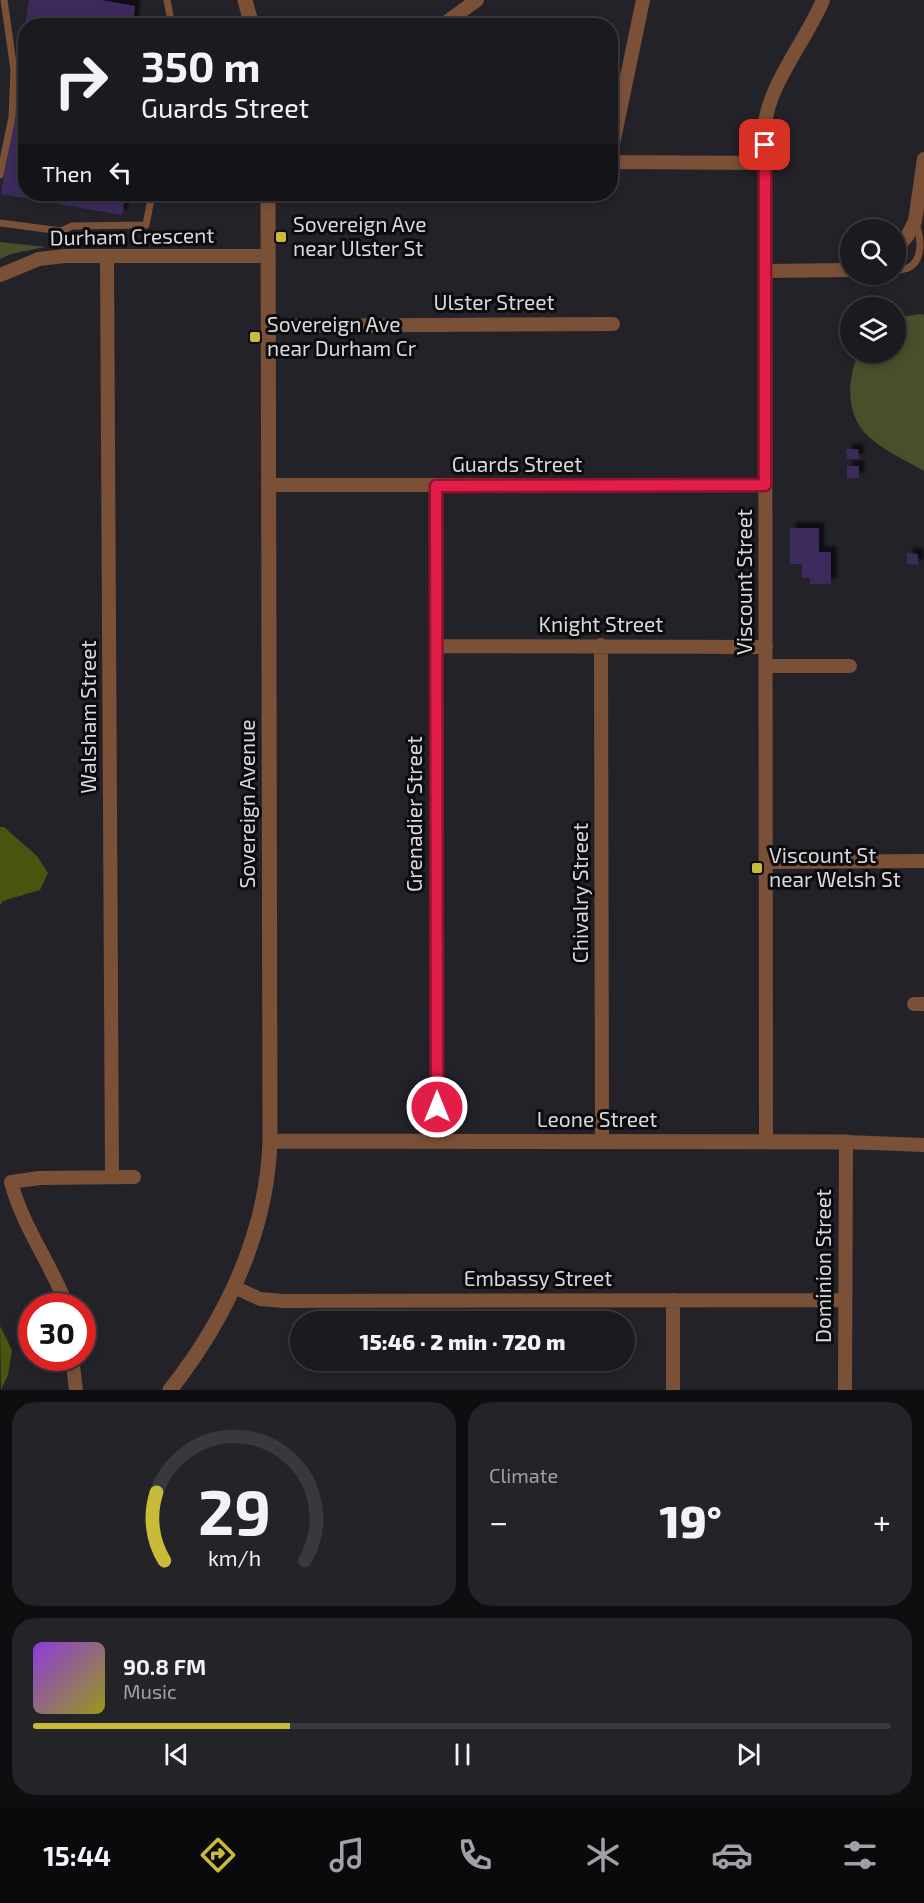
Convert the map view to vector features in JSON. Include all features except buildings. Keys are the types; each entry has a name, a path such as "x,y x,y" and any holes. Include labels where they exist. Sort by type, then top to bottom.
{"street":[{"path":"245,0 250,18"},
{"path":"452,18 477,0"},
{"path":"618,121 643,0"},
{"name":"Viscount Street","path":"766,1141 766,115 769,102 823,0"},
{"path":"906,238 915,221 924,159"},
{"path":"618,160 765,164"},
{"name":"Sovereign Avenue","path":"170,1390 197,1353 234,1287 250,1247 265,1196 270,1141 268,201"},
{"name":"Durham Crescent","path":"0,275 39,259 65,256 268,256"},
{"name":"Walsham Street","path":"107,257 112,1176"},
{"path":"766,271 840,270"},
{"name":"Ulster Street","path":"268,326 613,324"},
{"name":"Guards Street","path":"268,485 765,485"},
{"name":"Grenadier Street","path":"436,486 437,1141"},
{"name":"Chivalry Street","path":"601,645 602,1141"},
{"name":"Knight Street","path":"436,646 766,647"},
{"path":"766,666 850,666"},
{"path":"767,862 924,861"},
{"name":"Leone Street","path":"270,1141 766,1141 924,1145"},
{"name":"Dominion Street","path":"845,1390 846,1142"},
{"path":"62,1293 16,1204 11,1182 40,1178 134,1177"},
{"name":"Embassy Street","path":"234,1287 254,1298 269,1301 845,1300"},
{"path":"673,1300 673,1390"},
{"path":"74,1371 76,1390"}],"lane":[{"path":"0,175 12,117 14,70 4,0"},
{"path":"166,0 170,18"},
{"path":"0,223 61,231 72,226 146,225 151,201"},
{"path":"906,268 914,265 919,256 920,234 915,221"}],"green space":[{"path":"0,242 45,247 11,254 0,259"},
{"path":"924,315 924,471 887,451 868,436 855,418 850,396 855,363 906,363 906,316"},
{"path":"0,827 4,827 37,856 48,873 40,890 3,901 0,905"},
{"path":"0,1326 12,1350 8,1375 1,1390"}],"place":[{"name":"Sovereign Ave near Ulster St","path":"281,237"},
{"name":"Sovereign Ave near Durham Cr","path":"255,337"},
{"name":"Viscount St near Welsh St","path":"757,868"}],"route":[{"path":"437,1107 436,486 765,485 765,145"}]}
